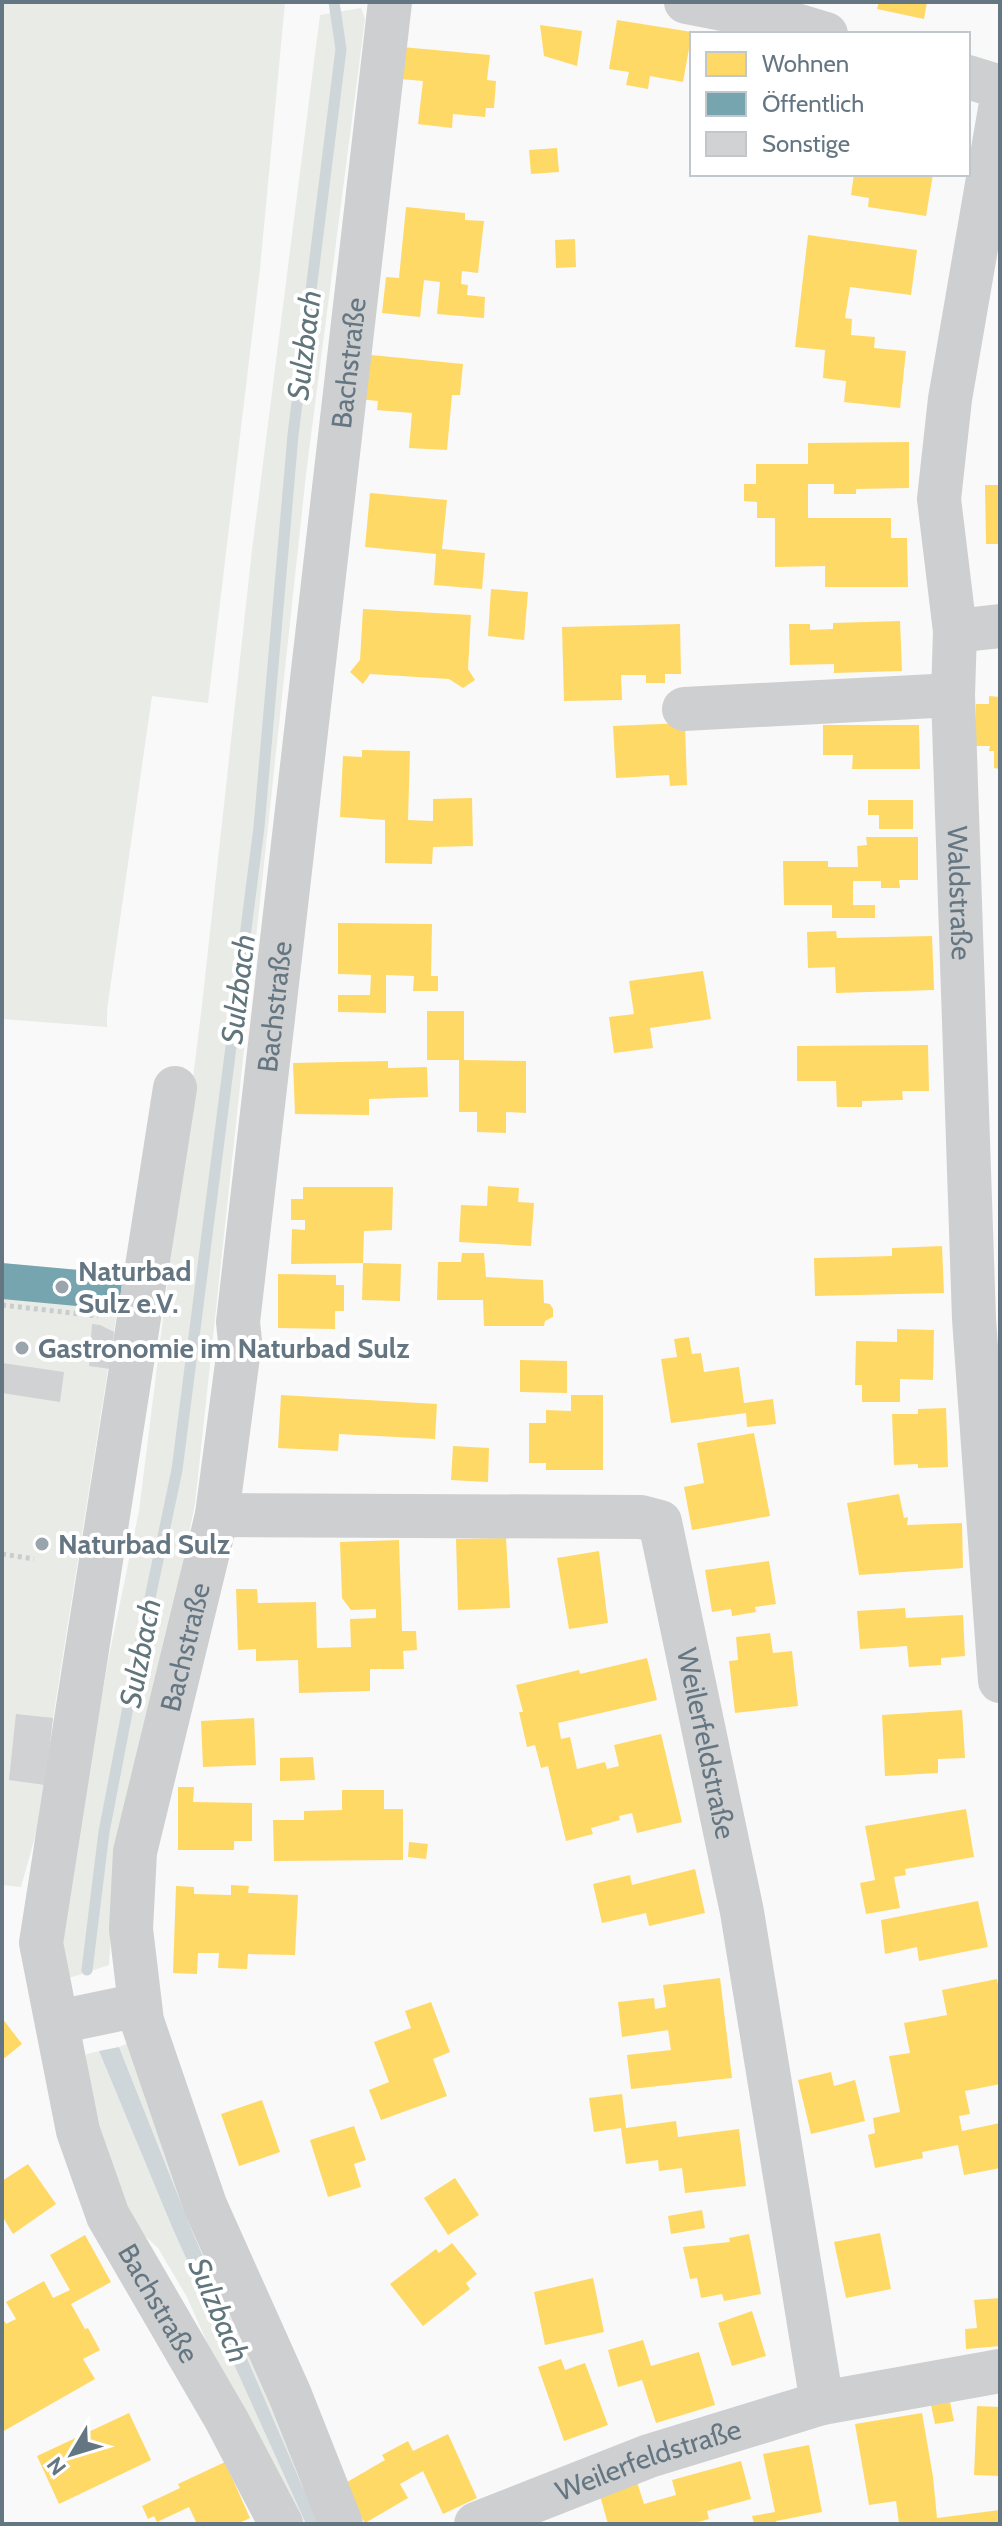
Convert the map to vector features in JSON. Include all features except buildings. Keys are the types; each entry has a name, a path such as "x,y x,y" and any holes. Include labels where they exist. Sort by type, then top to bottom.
{"street":[{"name":"Bachstraße","path":"341,2524 290,2395 205,2205 142,2021 131,1929 135,1852 217,1515 240,1341 238,1322 390,2"},
{"path":"686,2 779,20 819,32"},
{"path":"970,78 1000,87"},
{"name":"Waldstraße","path":"1000,109 950,399 939,499 955,631 953,695 974,1319 992,1454 1000,1681"},
{"path":"955,631 1000,626"},
{"path":"684,709 953,695"},
{"name":"Bachstraße","path":"175,1088 41,1943 78,2131 108,2216 226,2419 281,2524"},
{"name":"Weilerfeldstraße","path":"217,1515 641,1517 660,1522 742,1912 822,2403"},
{"path":"58,2022 139,2005"},
{"name":"Weilerfeldstraße","path":"476,2524 649,2456 822,2403 1000,2371"}],"path":[{"path":"2,1305 102,1316"},
{"path":"2,1554 34,1559"}],"shaded area":[{"path":"2,2 285,2 260,269 208,703 152,696 107,1027 2,1019"},
{"path":"361,8 365,19 306,474 195,1504 158,1680 116,1856 109,1965 66,1979 62,1935 67,1897 108,1661 139,1511 201,1014 252,550 320,15"},
{"name":"Naturbad Sulz","path":"2,1263 123,1274 53,1718 42,1812 21,1887 2,1885"},
{"path":"135,2040 303,2489 192,2231 119,2047"},
{"path":"99,2051 172,2227 306,2524 295,2524 246,2431 187,2297 158,2248 121,2214 80,2064 87,2054"}],"water":[{"path":"119,2047 192,2231 303,2488 323,2524 306,2524 172,2227 99,2051"}],"waterway":[{"name":"Sulzbach","path":"87,1970 104,1832 177,1470 259,827 293,435 341,49 334,2"}],"place":[{"name":"Naturbad Sulz e.V.","path":"62,1287"},
{"name":"Gastronomie im Naturbad Sulz","path":"22,1348"},
{"name":"Naturbad Sulz","path":"42,1544"}]}
